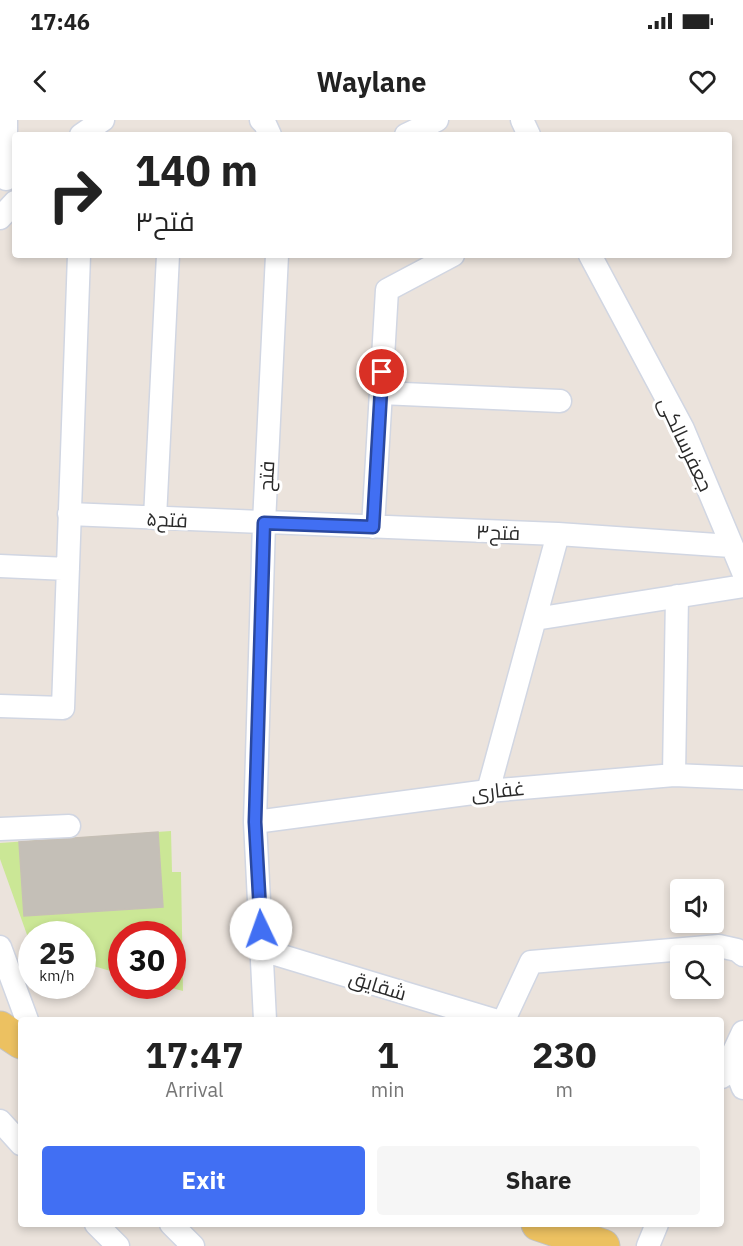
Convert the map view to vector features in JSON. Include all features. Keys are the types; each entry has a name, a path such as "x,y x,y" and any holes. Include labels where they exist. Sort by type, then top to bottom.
{"main road":[{"path":"0,1028 18,1040"},
{"path":"547,1227 603,1246"}],"street":[{"path":"6,120 6,179"},
{"path":"86,132 103,120"},
{"path":"412,132 437,120"},
{"path":"0,218 12,205"},
{"path":"0,706 63,708 79,258"},
{"path":"155,518 168,258"},
{"name":"فتح","path":"265,1017 255,822 264,523 277,258"},
{"path":"373,527 387,290 447,258"},
{"name":"جعفرسالکی","path":"592,258 622,319 683,429 743,572"},
{"path":"381,393 560,401"},
{"name":"فتح۵","path":"69,514 264,523"},
{"name":"فتح۳","path":"264,523 558,534 731,546"},
{"path":"488,790 558,534"},
{"path":"0,566 68,569"},
{"path":"535,619 743,586"},
{"path":"674,775 677,596"},
{"name":"غفاری","path":"255,822 488,790 674,775 743,778"},
{"path":"0,829 69,826"},
{"path":"505,1017 531,962 719,946 737,950 743,955"},
{"path":"0,947 26,1017"},
{"name":"شقایق","path":"262,950 484,1017"},
{"path":"743,1032 726,1068 743,1088"},
{"path":"0,1120 18,1141"},
{"path":"174,1227 193,1246"},
{"path":"648,1246 656,1227"}],"green space":[{"path":"171,831 172,872 181,872 182,921 108,921 108,970 96,967 96,921 22,921 0,859 0,843"}],"building":[{"path":"158,832 163,907 24,916 19,842"}],"route":[{"path":"261,929 255,822 264,523 373,527 382,372"}]}
